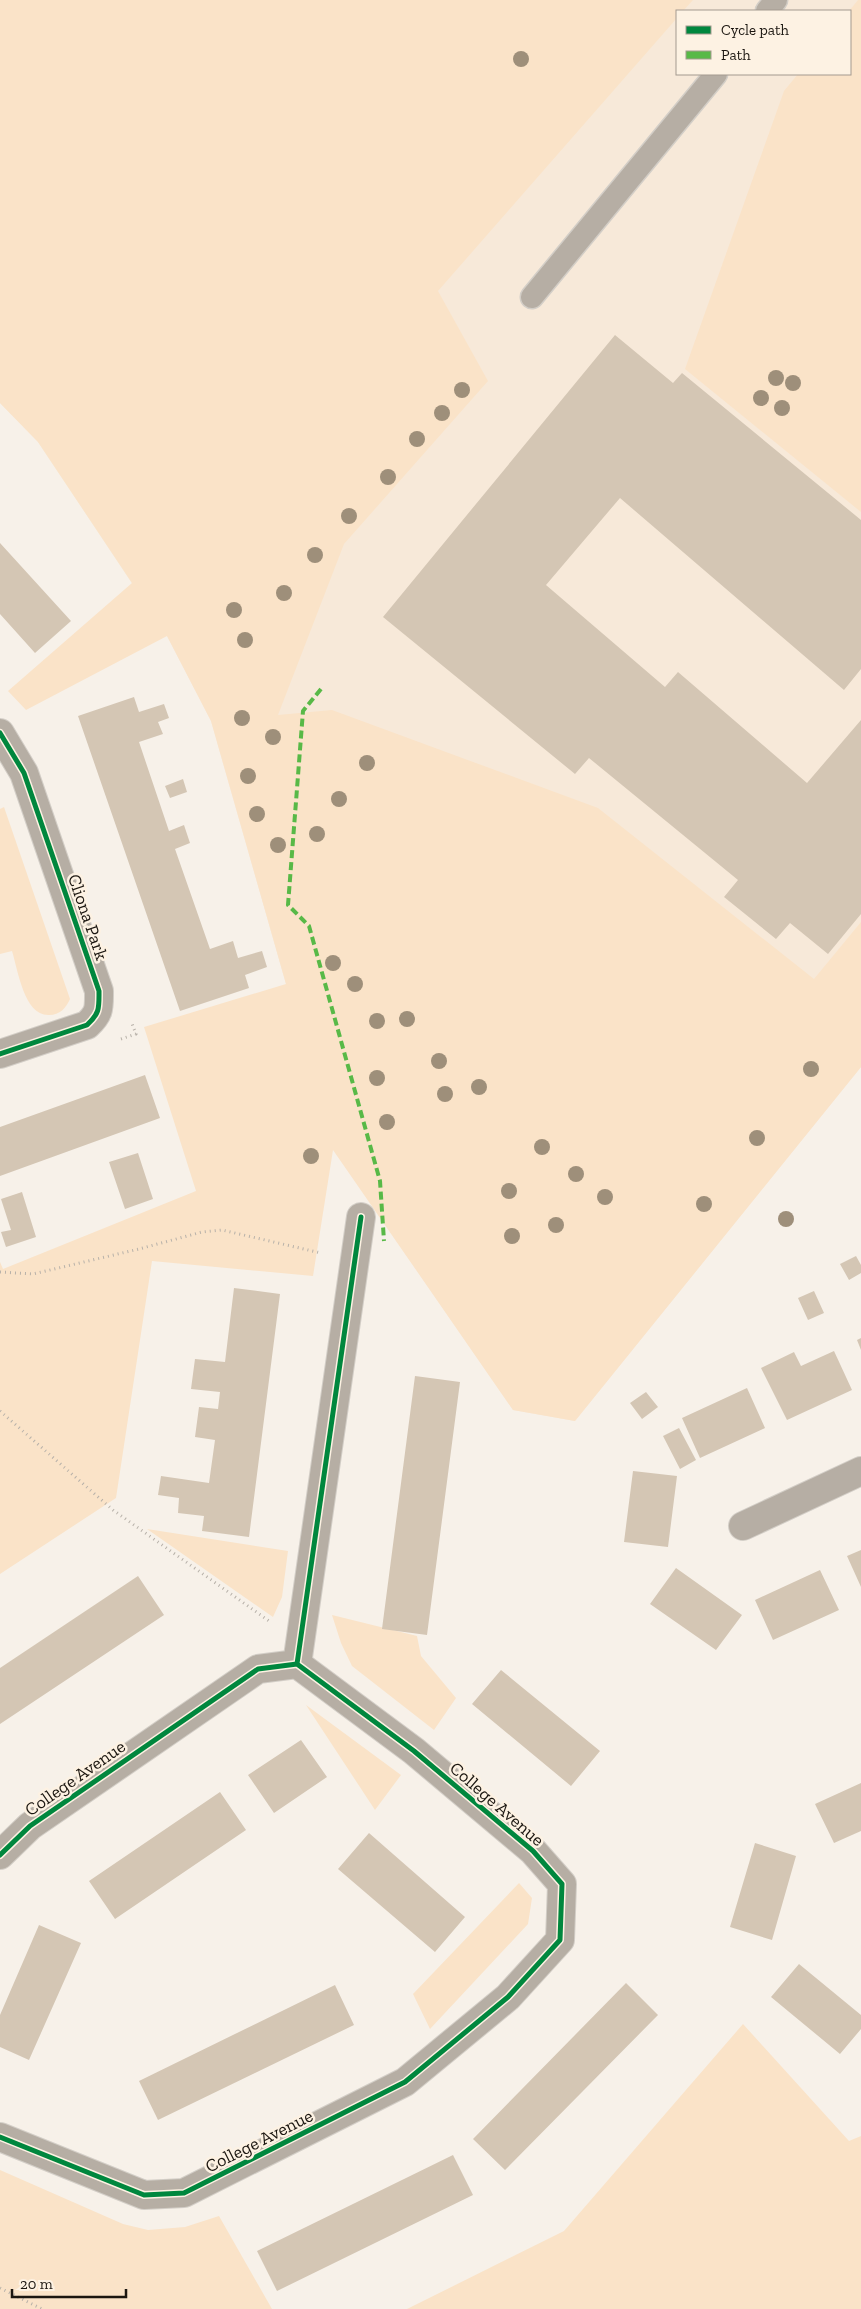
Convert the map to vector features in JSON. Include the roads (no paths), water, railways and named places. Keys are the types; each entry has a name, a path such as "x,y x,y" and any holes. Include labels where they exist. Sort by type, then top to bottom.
{"street":[{"name":"Cliona Park","path":"0,733 24,773 99,991 100,1004 97,1016 87,1024 0,1054"},
{"path":"298,1653 361,1217"},
{"path":"743,1526 861,1471"},
{"name":"College Avenue","path":"0,1855 30,1826 258,1669 298,1653 533,1850 562,1884 560,1940 508,1997 405,2082 184,2193 144,2196 0,2136"}],"lane":[{"path":"768,10 776,0"},
{"path":"532,297 715,75"}]}
